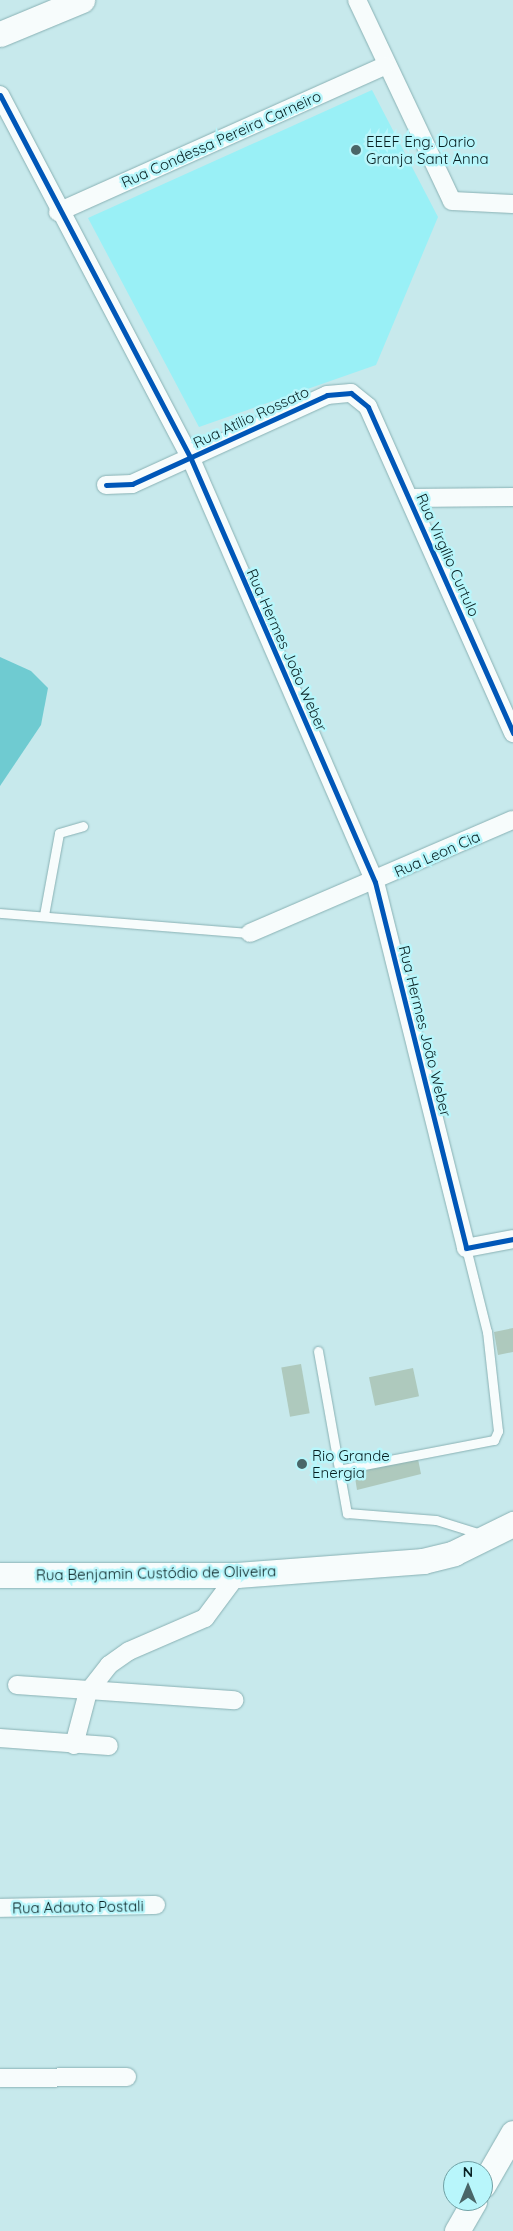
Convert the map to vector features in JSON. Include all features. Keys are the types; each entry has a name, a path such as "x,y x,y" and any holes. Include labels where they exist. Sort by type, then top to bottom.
{"main road":[{"path":"0,34 82,0"},
{"name":"Rua Benjamin Custódio de Oliveira","path":"0,1575 237,1575 423,1561 491,1537 513,1524"},
{"path":"493,2167 513,2132"},
{"path":"457,2231 468,2211"}],"street":[{"path":"357,0 385,66 452,201 513,204"},
{"name":"Rua Condessa Pereira Carneiro","path":"58,212 385,66"},
{"name":"Rua Hermes João Weber","path":"0,94 58,212 191,459 375,882 466,1248"},
{"name":"Rua Atílio Rossato","path":"106,485 132,484 191,459 327,395 351,393"},
{"name":"Rua Virgílio Curtulo","path":"351,393 368,408 513,733"},
{"path":"409,498 513,497"},
{"name":"Rua Leon Cia","path":"250,933 375,882 513,820"},
{"path":"466,1248 513,1239"},
{"path":"74,1744 88,1692 110,1665 129,1651 189,1629 205,1618 237,1575"},
{"path":"17,1685 88,1692 234,1700"},
{"path":"0,1738 110,1746"},
{"name":"Rua Adauto Postali","path":"0,1908 156,1905"},
{"path":"0,2078 127,2078"}],"lane":[{"path":"44,915 59,833 83,826"},
{"path":"0,913 44,915 250,933"},
{"path":"338,1470 494,1440 498,1431 487,1332 466,1248"},
{"path":"318,1351 347,1512 436,1520 491,1537"}],"shaded area":[{"path":"372,90 438,217 376,365 199,427 88,218"},
{"path":"0,657 31,671 48,688 41,725 0,786"}],"building":[{"path":"513,1328 513,1352 498,1355 494,1332"},
{"path":"301,1364 310,1413 290,1417 281,1367"},
{"path":"413,1368 419,1396 375,1406 369,1377"},
{"path":"418,1459 421,1474 357,1490 354,1471"}],"cycle path":[{"path":"0,95 191,459 375,882 466,1248 513,1239"},
{"path":"106,485 132,484 327,395 351,393 368,407 513,733"}],"place":[{"name":"EEEF Eng. Dario Granja Sant Anna","path":"356,150"},
{"name":"Rio Grande Energia","path":"302,1464"}]}
